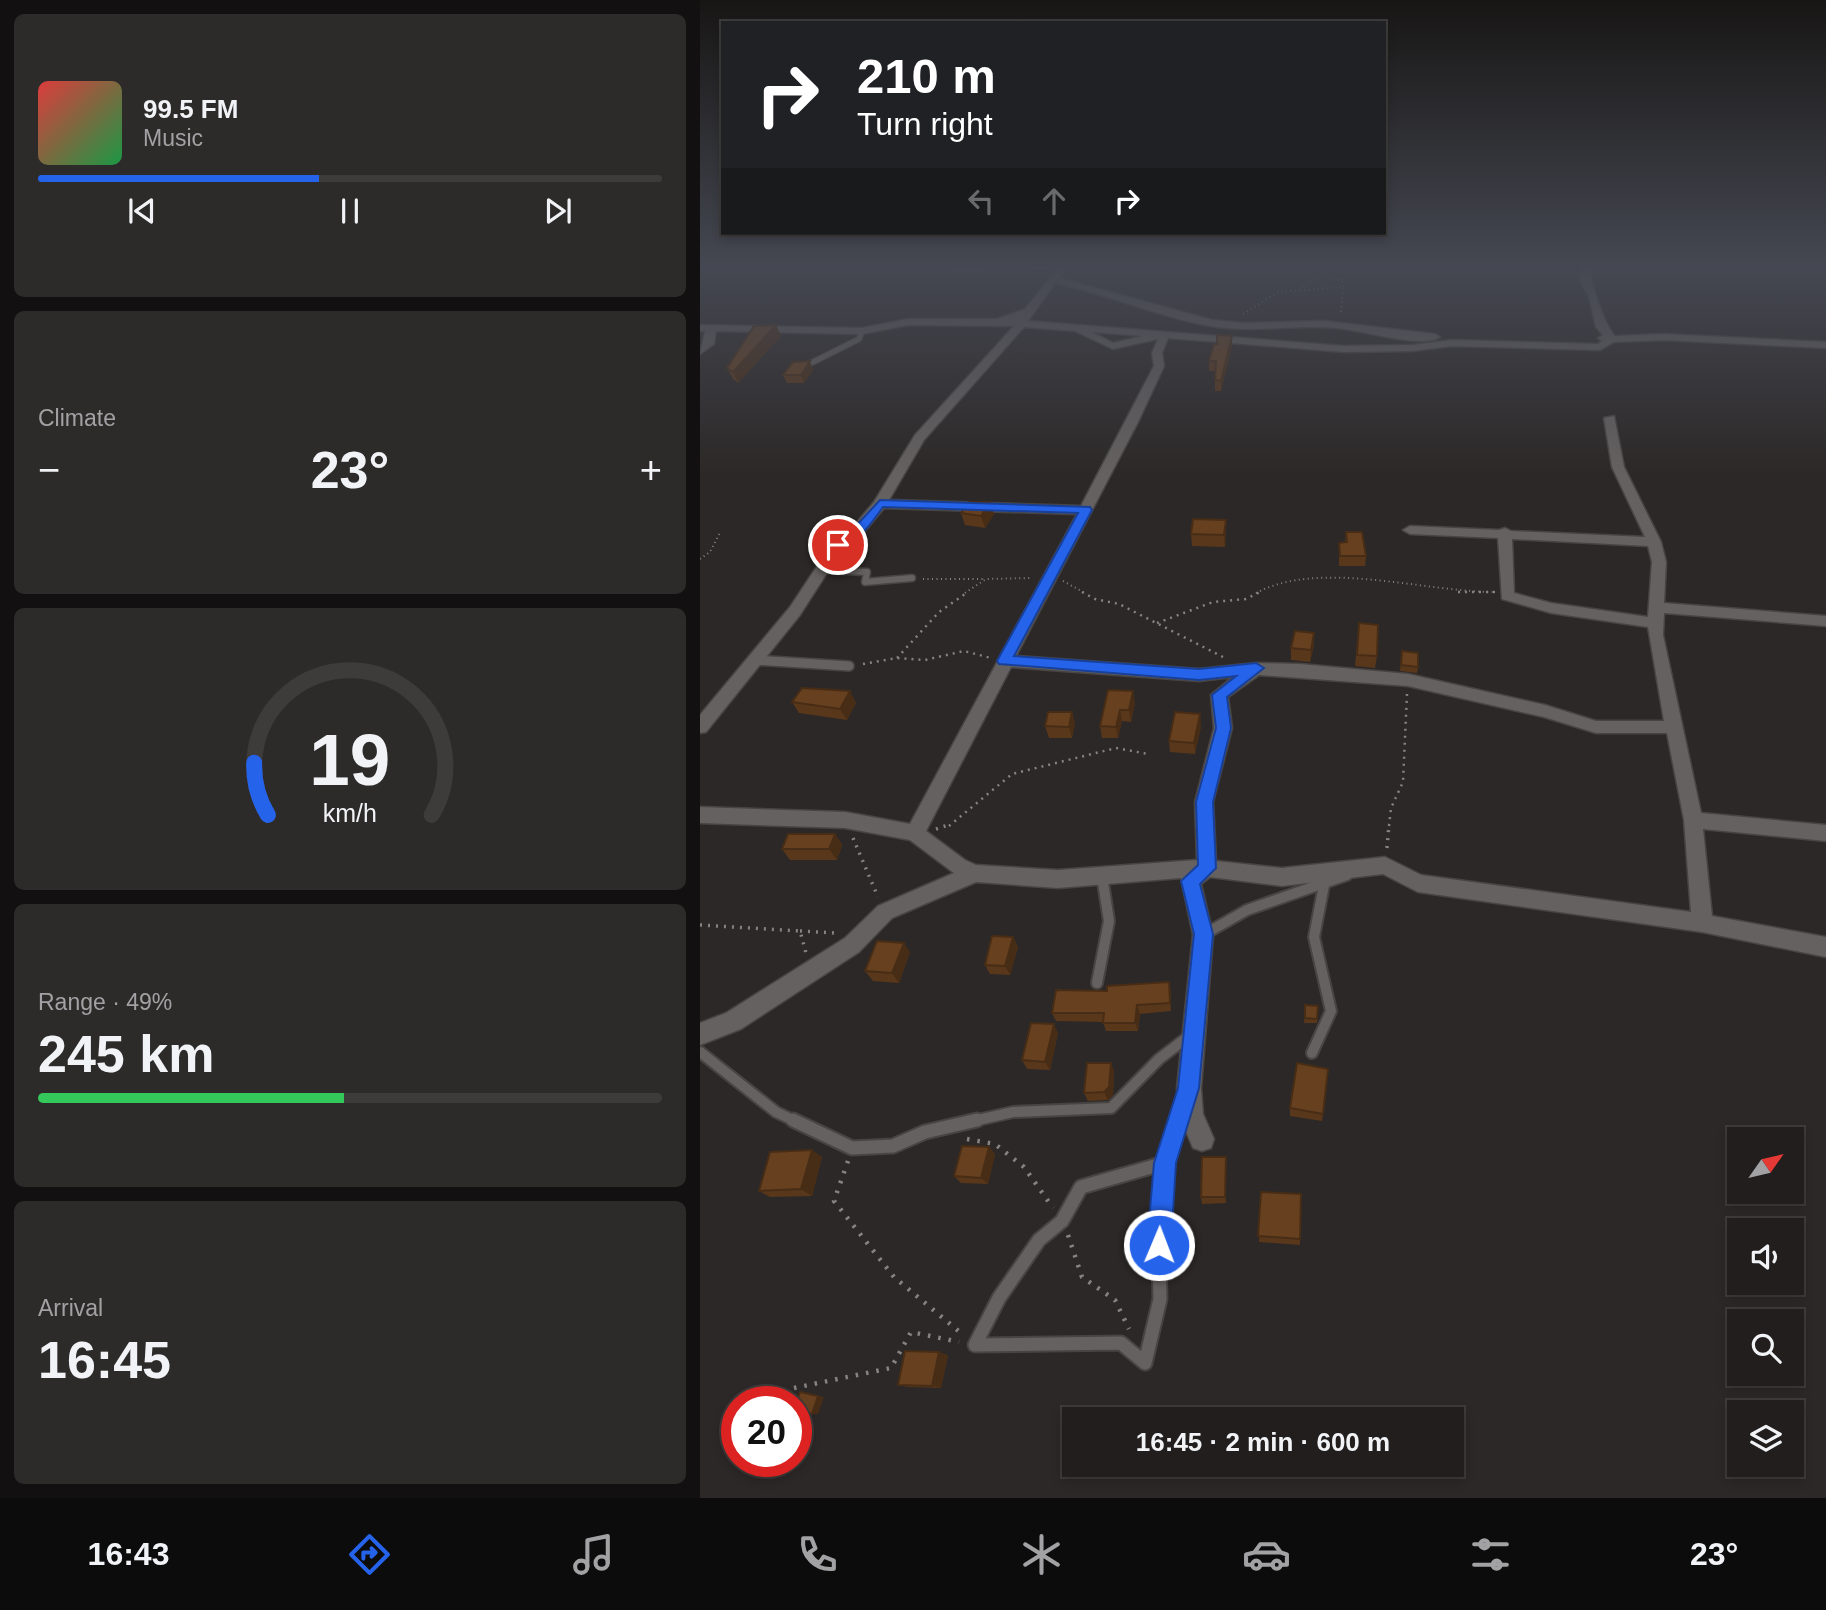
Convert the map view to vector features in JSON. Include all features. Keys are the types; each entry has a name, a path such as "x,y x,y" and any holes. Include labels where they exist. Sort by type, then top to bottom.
{"street":[{"path":"700,351 709,344 707,337"},
{"path":"700,727 795,611 838,545 858,530 880,504 919,438 1010,337"},
{"path":"1091,337 1110,348 1120,348 1153,337"},
{"path":"915,833 1159,366 1157,353 1163,337"},
{"path":"1217,337 1247,343 1344,349 1412,348 1452,343 1600,347 1612,339"},
{"path":"1430,337 1452,343"},
{"path":"1588,337 1664,337 1826,345"},
{"path":"1611,418 1618,467 1654,542 1659,562 1656,615 1674,727 1693,820 1702,923"},
{"path":"880,504 1086,510"},
{"path":"1410,530 1505,532 1654,542"},
{"path":"1505,532 1505,592 1512,598 1551,608 1826,621"},
{"path":"1004,661 1199,675 1256,668 1408,680 1537,709 1596,727 1674,727"},
{"path":"1207,868 1204,802 1223,728 1219,695 1256,668"},
{"path":"704,812 845,820 915,833 958,866 975,873 1058,879 1207,868 1282,877 1385,865 1418,883 1702,923 1826,947"},
{"path":"1693,820 1826,833"},
{"path":"1202,1139 1191,1115 1189,1088 1203,934 1190,881 1207,868"},
{"path":"700,1034 733,1021 852,945 885,912 975,873"}],"lane":[{"path":"809,365 860,337"},
{"path":"822,570 867,572 866,582 912,579"},
{"path":"753,660 849,666"},
{"path":"1203,934 1247,911 1324,885 1358,870"},
{"path":"1097,983 1109,921 1101,876"},
{"path":"1312,1053 1331,1011 1314,937 1324,885"},
{"path":"700,1052 776,1112 852,1148 892,1146 925,1132 1013,1112 1111,1108 1159,1059 1194,1033"},
{"path":"1165,1163 1081,1187 1062,1221 1039,1240 999,1297 975,1345 1121,1343 1145,1363 1160,1299 1158,1218 1165,1163 1189,1088"}],"path":[{"path":"700,559 710,551 721,531"},
{"path":"912,579 1049,577 1068,583 1096,599 1119,604 1204,650 1256,668"},
{"path":"1157,623 1213,602 1246,599 1273,584 1336,578 1461,592 1505,592"},
{"path":"897,659 939,612 986,579"},
{"path":"849,666 897,659 925,660 964,652 1004,661"},
{"path":"1385,865 1391,808 1404,782 1408,680"},
{"path":"915,833 948,827 1012,774 1116,748 1148,754"},
{"path":"845,820 885,912"},
{"path":"700,925 846,933 852,945"},
{"path":"800,931 810,970"},
{"path":"852,1148 834,1201 894,1278 975,1345"},
{"path":"804,1386 891,1368 911,1332 975,1345"}],"building":[{"path":"747,337 765,337 733,372 727,368"},
{"path":"1217,337 1232,337 1221,381 1215,380 1216,361 1209,361 1214,344 1217,344"},
{"path":"810,361 801,375 783,375 793,362"},
{"path":"969,502 990,502 981,516 961,513"},
{"path":"1193,519 1226,520 1224,535 1191,534"},
{"path":"1346,532 1362,532 1366,556 1340,556 1339,543 1347,542"},
{"path":"1359,623 1378,625 1377,656 1357,655"},
{"path":"1295,631 1314,633 1311,650 1291,648"},
{"path":"1402,651 1418,653 1418,667 1401,665"},
{"path":"802,688 850,691 840,709 792,702"},
{"path":"1108,690 1133,691 1129,710 1120,710 1116,727 1100,726"},
{"path":"1048,712 1072,712 1069,727 1045,726"},
{"path":"1175,712 1200,714 1194,743 1169,741"},
{"path":"788,834 835,834 829,849 782,849"},
{"path":"992,936 1013,937 1005,966 985,965"},
{"path":"877,941 904,943 892,973 865,971"},
{"path":"1169,982 1170,1003 1137,1005 1135,1023 1103,1023 1104,1013 1052,1013 1056,990 1107,991 1107,986"},
{"path":"1305,1005 1318,1006 1317,1019 1305,1018"},
{"path":"1031,1023 1054,1024 1045,1062 1022,1060"},
{"path":"1087,1063 1111,1063 1109,1087 1104,1092 1084,1093"},
{"path":"1297,1063 1328,1069 1323,1114 1290,1108"},
{"path":"962,1146 989,1147 981,1178 954,1176"},
{"path":"812,1150 801,1189 759,1191 770,1152"},
{"path":"1202,1157 1226,1157 1225,1197 1201,1197"},
{"path":"1261,1192 1301,1194 1300,1239 1258,1236"},
{"path":"905,1351 939,1352 932,1386 898,1385"},
{"path":"812,1395 818,1396 812,1414"}],"route":[{"path":"838,545 858,530 880,504 1086,510 1004,661 1107,666 1199,675 1256,668 1219,695 1223,728 1204,802 1207,868 1190,881 1203,934 1189,1088 1165,1163 1158,1218 1159,1245"}]}
